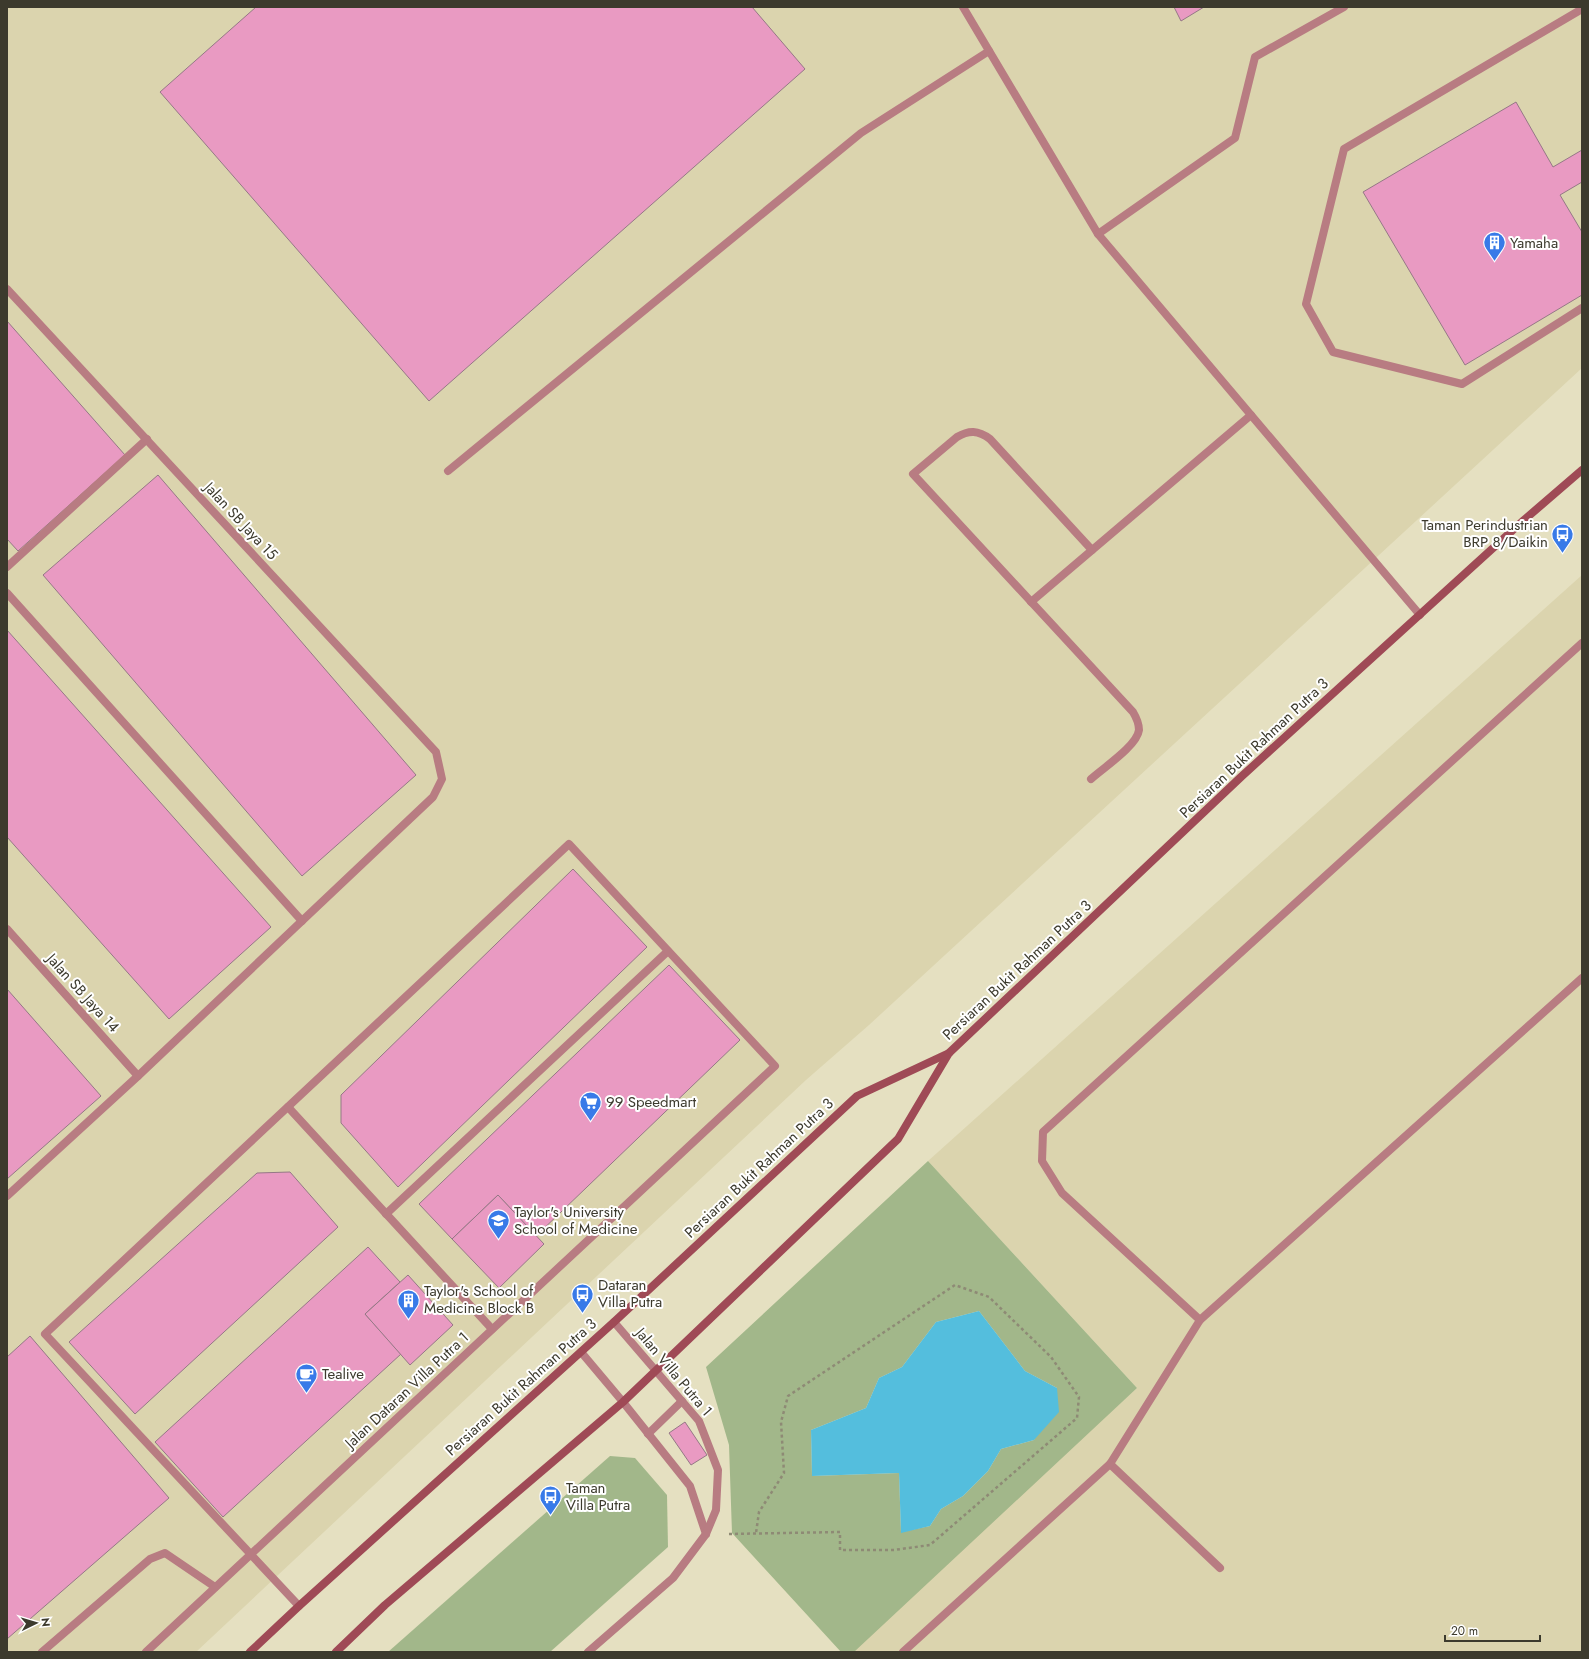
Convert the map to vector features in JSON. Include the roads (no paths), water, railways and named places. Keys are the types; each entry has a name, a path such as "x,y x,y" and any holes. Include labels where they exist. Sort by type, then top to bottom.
{"main road":[{"name":"Persiaran Bukit Rahman Putra 3","path":"336,1652 385,1605 623,1402 898,1139 950,1053 1236,782 1582,470"},
{"name":"Persiaran Bukit Rahman Putra 3","path":"250,1652 298,1606 614,1322 857,1096 950,1053"}],"street":[{"path":"963,7 1098,234 1420,615"},
{"path":"1098,234 1235,138 1255,58 1344,7"},
{"path":"1582,9 1344,149 1306,304 1333,352 1462,384 1582,308"},
{"path":"448,471 861,133 989,51"},
{"name":"Jalan SB Jaya 15","path":"7,289 436,752 442,779 433,797 302,921"},
{"path":"1031,602 1251,415"},
{"path":"1091,779 1136,738 1139,729 1133,712 913,474 965,432 974,431 982,433 990,439 1092,550"},
{"path":"7,566 147,439"},
{"path":"7,593 302,921 138,1076 7,1196"},
{"path":"1200,1320 1062,1193 1042,1161 1043,1132 1582,643"},
{"path":"298,1606 45,1334 569,844 668,951 386,1214"},
{"name":"Jalan SB Jaya 14","path":"7,929 138,1076"},
{"name":"Jalan Dataran Villa Putra 1","path":"146,1652 775,1066 668,951"},
{"path":"903,1652 1110,1464 1200,1320 1582,978"},
{"path":"288,1107 492,1329"},
{"name":"Jalan Villa Putra 1","path":"588,1652 673,1578 706,1534 716,1510 718,1470 700,1421 614,1322"},
{"path":"581,1352 690,1486 706,1534"},
{"path":"648,1434 682,1401"},
{"path":"1110,1464 1220,1568"},
{"path":"42,1652 150,1559 166,1553 215,1587"}],"water":[{"path":"979,1311 1025,1371 1057,1388 1059,1412 1034,1440 1001,1449 988,1471 963,1496 941,1509 930,1526 901,1533 899,1473 812,1476 811,1430 866,1408 879,1378 902,1367 936,1322"}],"place":[{"name":"Yamaha","path":"1494,262"},
{"name":"Taman Perindustrian BRP 8/Daikin","path":"1563,554"},
{"name":"99 Speedmart","path":"591,1122"},
{"name":"Taylor's University School of Medicine","path":"498,1240"},
{"name":"Dataran Villa Putra","path":"583,1314"},
{"name":"Taylor's School of Medicine Block B","path":"409,1320"},
{"name":"Tealive","path":"307,1394"},
{"name":"Taman Villa Putra","path":"550,1516"}]}
